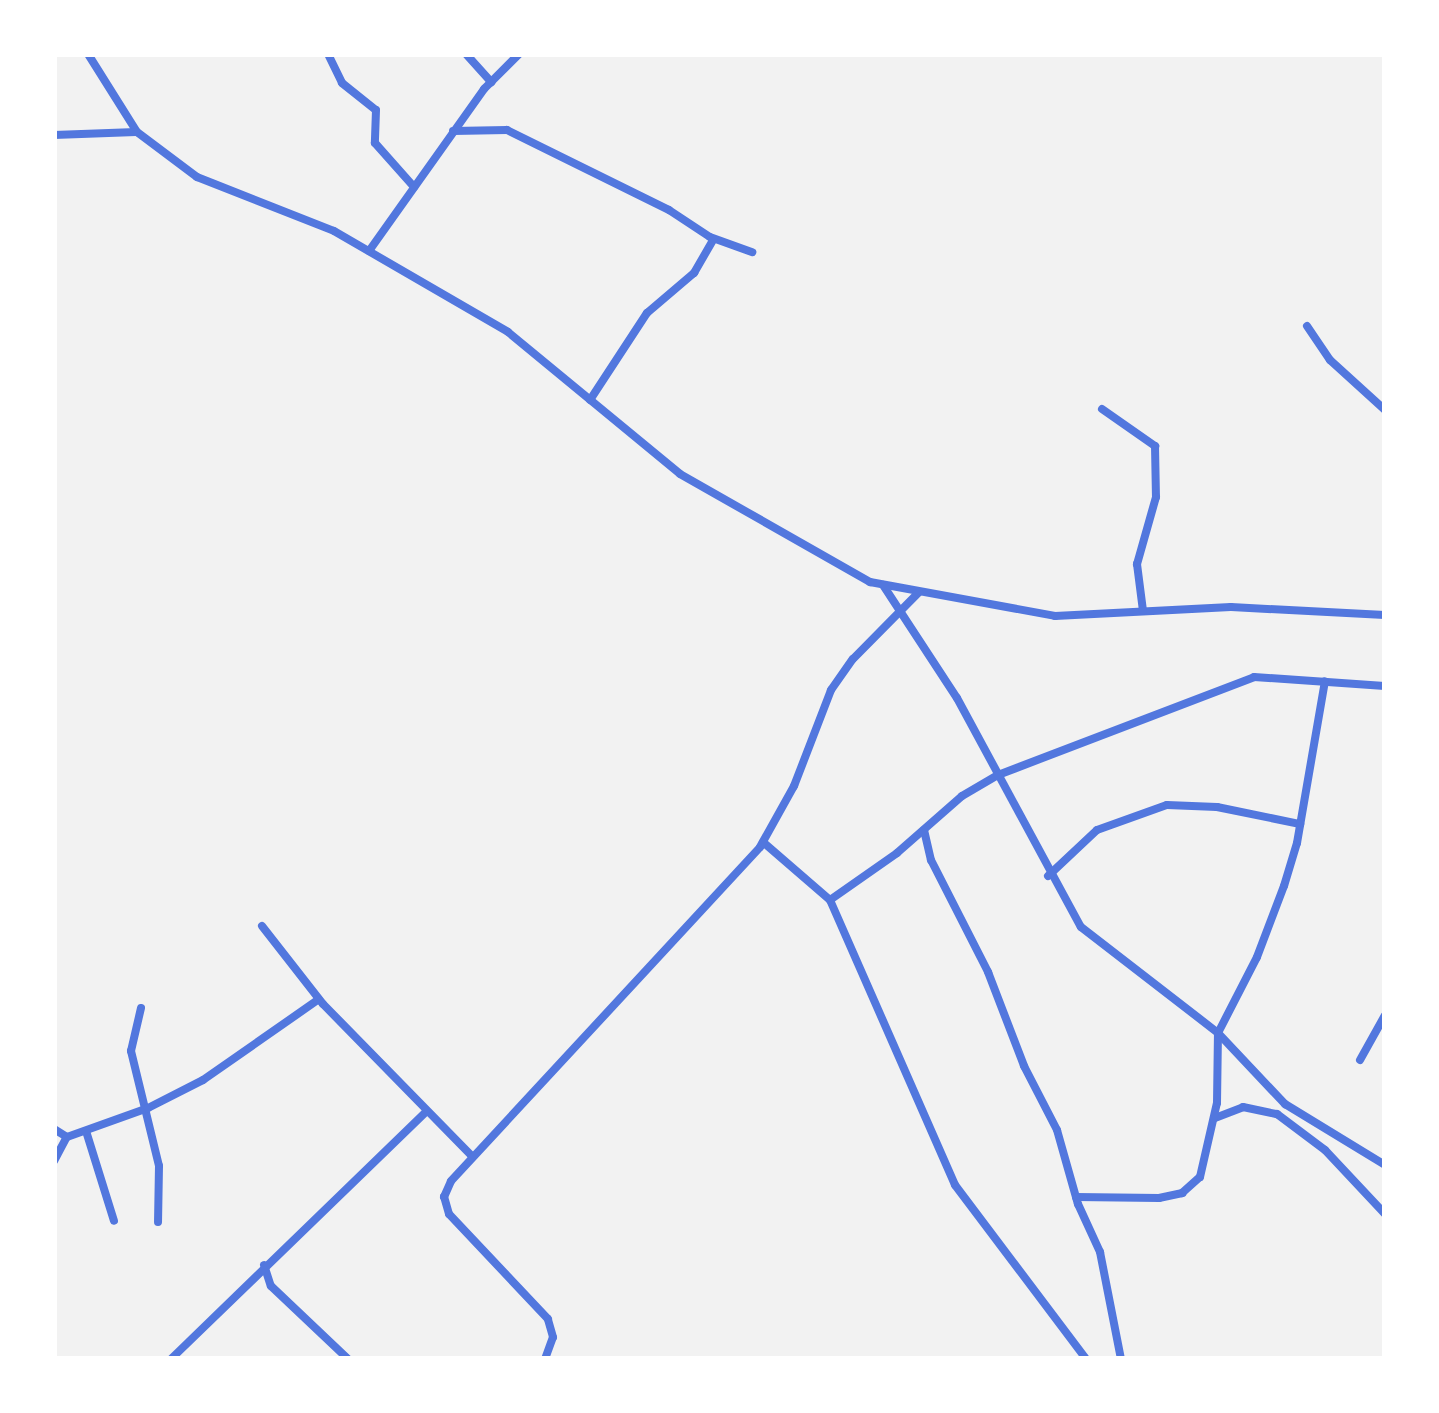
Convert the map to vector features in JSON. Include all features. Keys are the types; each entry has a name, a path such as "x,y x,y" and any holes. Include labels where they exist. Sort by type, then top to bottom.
{"street":[{"path":"88,54 137,132 197,177 334,231 508,332 680,474 883,584 1055,616 1231,607 1385,615"},
{"path":"328,54 342,83 376,110 375,143 414,188"},
{"path":"466,54 491,82"},
{"path":"369,251 453,131 519,54"},
{"path":"453,131 507,130 714,238 752,252"},
{"path":"54,135 137,132"},
{"path":"590,400 647,313 694,273 714,238"},
{"path":"1306,326 1330,359 1385,410"},
{"path":"1102,409 1154,446 1156,497 1137,564 1143,611"},
{"path":"883,584 956,698 1048,875 1094,939 1218,1033 1285,1104 1385,1165"},
{"path":"545,1359 553,1337 538,1303 449,1214 444,1197 471,1155 763,842 794,787 831,690 897,609 920,591"},
{"path":"830,900 998,775 1254,677 1385,686"},
{"path":"1076,1197 1159,1198 1193,1186 1206,1162 1205,1143 1215,1118 1218,1033 1272,924 1300,824 1325,682"},
{"path":"1048,875 1097,830 1167,805 1217,807 1300,824"},
{"path":"923,829 931,860 988,972 1024,1066 1058,1130 1076,1197 1100,1252 1121,1359"},
{"path":"763,842 830,900 955,1185 1086,1359"},
{"path":"262,926 319,999 471,1155"},
{"path":"54,1161 67,1137 148,1108 217,1071 319,999"},
{"path":"141,1007 131,1052 159,1166 158,1222"},
{"path":"1360,1060 1385,1015"},
{"path":"1215,1118 1243,1107 1277,1114 1325,1150 1385,1214"},
{"path":"170,1359 425,1112"},
{"path":"54,1129 67,1137"},
{"path":"86,1130 114,1221"},
{"path":"264,1265 271,1286 348,1359"}]}
